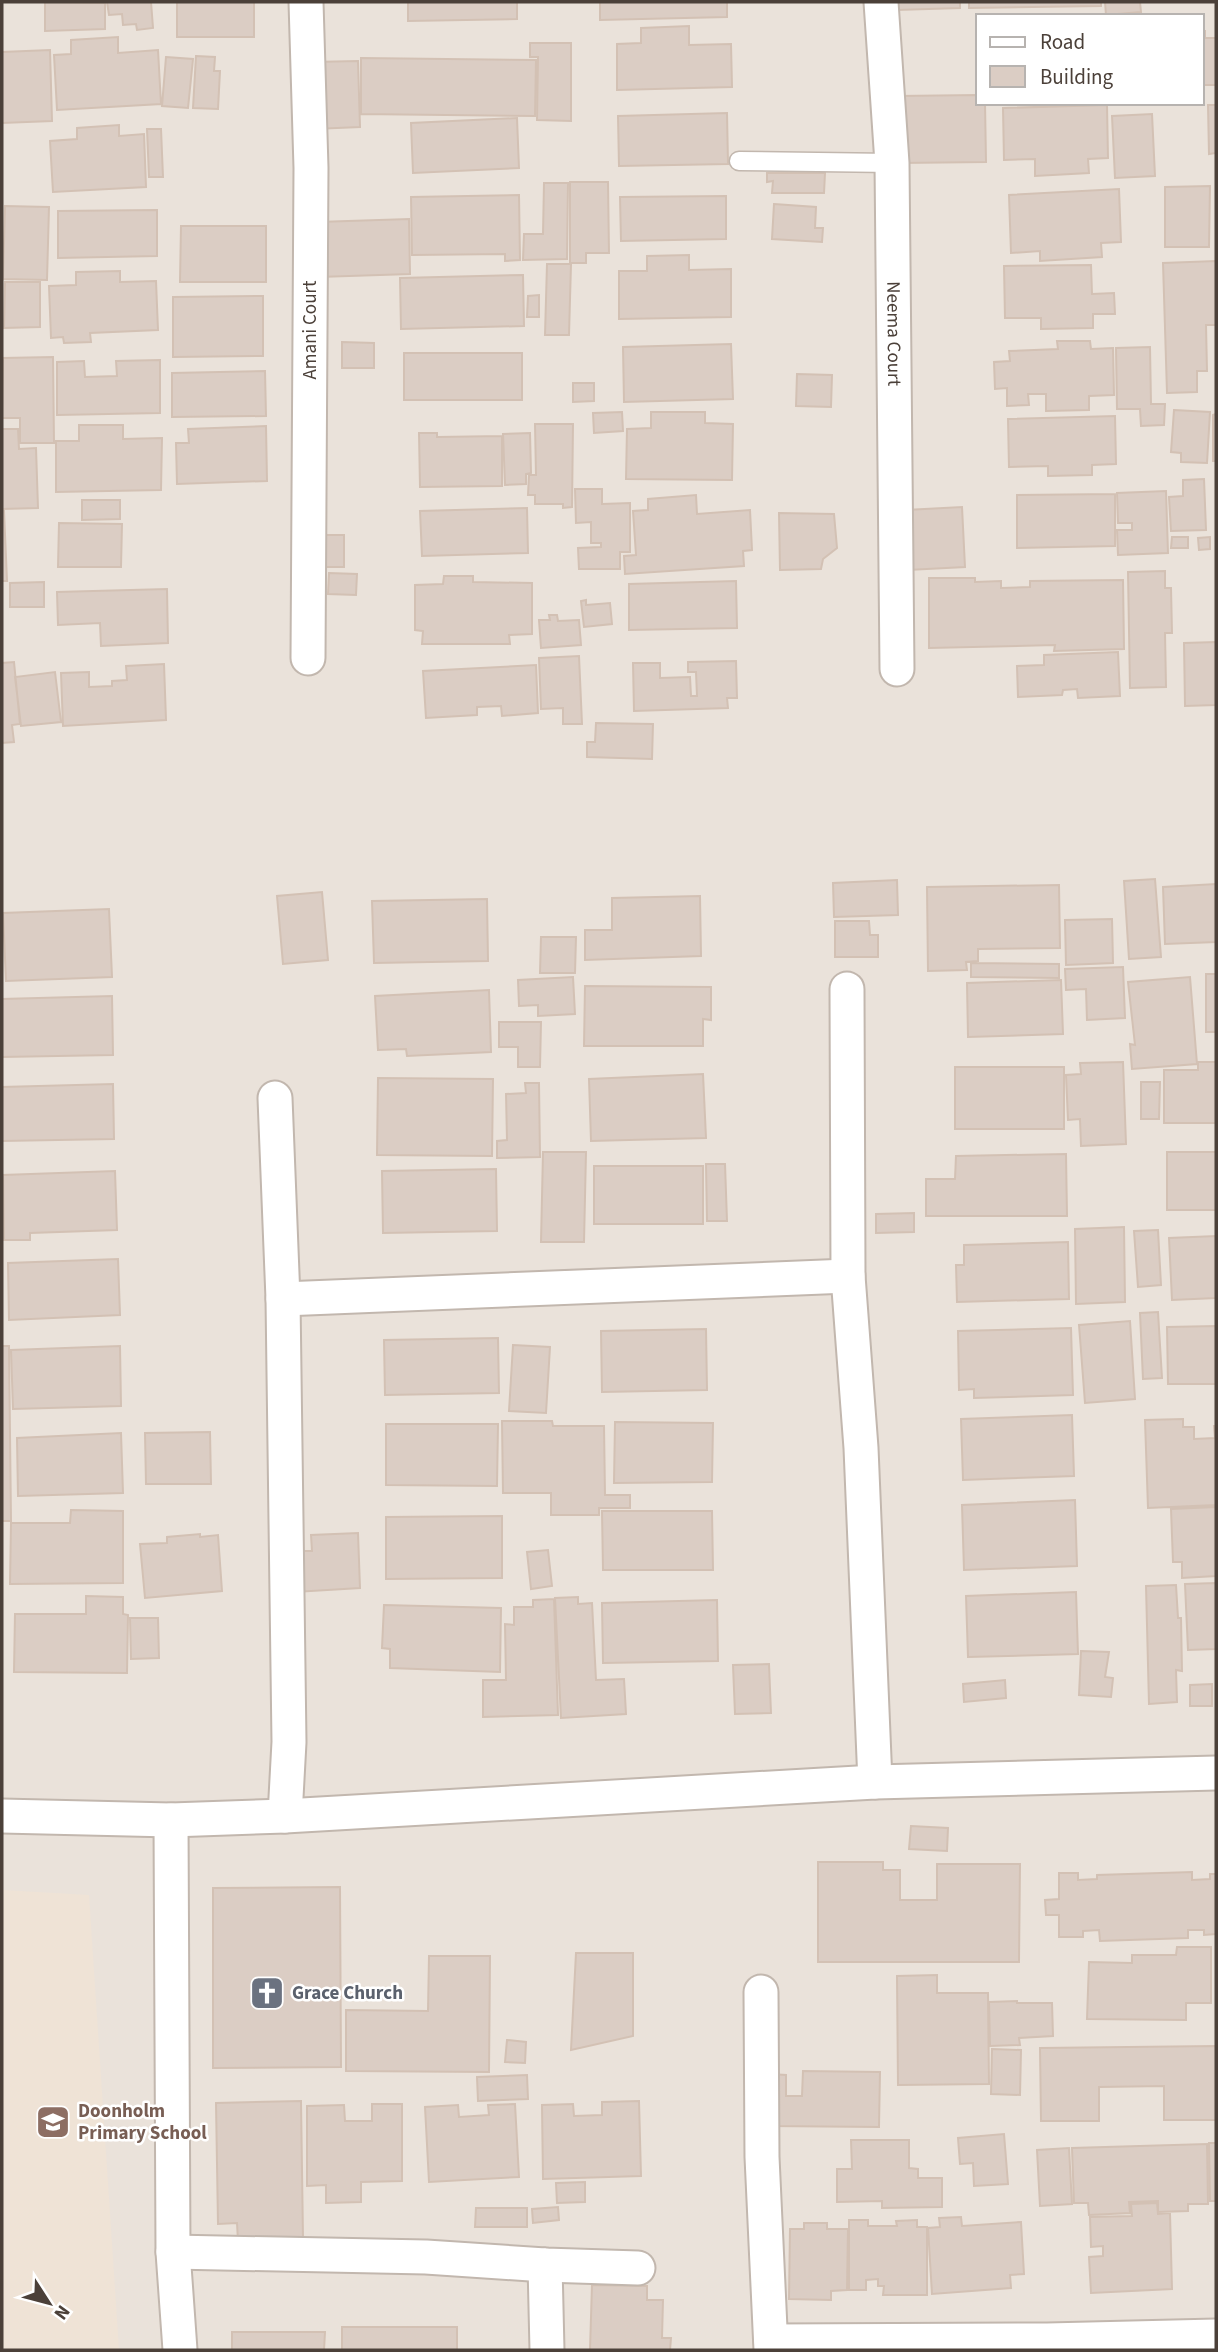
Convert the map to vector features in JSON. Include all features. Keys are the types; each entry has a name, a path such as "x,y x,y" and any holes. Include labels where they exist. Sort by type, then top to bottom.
{"street":[{"name":"Amani Court","path":"306,2 311,168 308,659"},
{"name":"Neema Court","path":"881,2 892,163 897,669"},
{"path":"847,989 848,1276 862,1448 875,1782"},
{"path":"275,1098 283,1300 289,1742 285,1816"},
{"path":"283,1300 848,1276"},
{"path":"2,1816 171,1820 285,1816 875,1782 1216,1773"},
{"path":"171,1820 173,2252 180,2350"},
{"path":"761,1992 762,2157 771,2345 1216,2336"},
{"path":"173,2252 426,2257 638,2268"},
{"path":"545,2265 547,2350"}],"lane":[{"path":"739,161 892,163"}],"shaded area":[{"path":"2,2 1216,2 1216,2350 2,2350"},
{"name":"Doonholm Primary School","path":"2,1890 89,1895 119,2350 2,2350"}],"building":[{"path":"45,2 105,3 105,29 45,31"},
{"path":"107,2 151,2 153,28 137,30 136,24 123,25 122,14 109,15"},
{"path":"177,2 254,2 254,37 177,37"},
{"path":"408,2 517,2 517,19 408,21"},
{"path":"600,2 727,2 727,17 600,20"},
{"path":"896,2 960,2 960,8 897,10"},
{"path":"969,2 1101,2 1101,6 969,8"},
{"path":"1105,2 1140,2 1141,12 1106,14"},
{"path":"689,26 689,45 731,44 732,87 617,90 617,44 641,43 641,28"},
{"path":"1204,31 1205,38 1216,38 1216,85 1204,85"},
{"path":"118,37 118,53 158,50 161,104 57,110 54,55 71,54 71,40"},
{"path":"530,43 571,43 571,121 537,120 538,57 530,57"},
{"path":"50,50 52,121 2,123 2,52"},
{"path":"196,56 215,57 214,71 220,71 218,109 193,108"},
{"path":"166,57 193,59 188,108 162,106"},
{"path":"361,58 536,60 535,116 361,114"},
{"path":"358,61 360,127 314,129 312,62"},
{"path":"976,95 976,105 985,105 986,162 900,163 898,96"},
{"path":"1107,105 1108,158 1088,159 1089,173 1035,176 1035,159 1004,160 1003,108"},
{"path":"1208,105 1216,105 1216,153 1209,154"},
{"path":"727,113 728,164 619,166 618,116"},
{"path":"1152,114 1155,176 1115,178 1112,116"},
{"path":"517,118 519,168 413,173 411,123"},
{"path":"119,125 119,136 144,134 146,187 53,192 50,141 77,139 77,128"},
{"path":"147,129 161,129 163,177 149,177"},
{"path":"767,173 825,173 824,193 772,193 773,181 767,182"},
{"path":"570,182 608,182 609,253 586,253 586,263 570,263"},
{"path":"544,183 568,183 567,259 523,260 524,234 543,234"},
{"path":"1210,186 1209,247 1165,247 1165,187"},
{"path":"1119,189 1121,242 1101,243 1102,257 1040,261 1040,251 1011,253 1009,195"},
{"path":"519,195 520,260 505,261 505,254 412,255 411,197"},
{"path":"726,196 726,239 621,241 620,197"},
{"path":"774,204 816,207 815,228 823,228 822,242 772,239"},
{"path":"5,206 49,207 47,280 3,279"},
{"path":"157,210 157,256 58,258 58,211"},
{"path":"409,219 410,274 319,277 318,222"},
{"path":"181,226 266,226 266,282 180,282"},
{"path":"689,255 689,270 731,269 731,317 619,319 619,271 647,271 647,256"},
{"path":"1216,261 1216,325 1206,325 1207,371 1197,371 1197,392 1167,393 1163,263"},
{"path":"547,264 571,264 569,335 545,335"},
{"path":"1091,265 1092,294 1114,293 1115,314 1093,314 1093,328 1041,329 1041,318 1005,318 1004,266"},
{"path":"120,271 120,282 156,281 158,330 90,333 91,342 64,343 63,337 51,338 49,286 76,285 76,272"},
{"path":"523,275 524,326 401,329 400,278"},
{"path":"5,282 40,282 40,327 4,328"},
{"path":"539,295 539,317 527,317 528,296"},
{"path":"263,296 263,356 173,357 173,297"},
{"path":"1057,341 1090,341 1091,349 1113,348 1114,395 1089,396 1089,410 1046,411 1046,394 1028,394 1029,405 1007,406 1007,388 995,389 994,362 1010,361 1009,351 1058,349"},
{"path":"342,342 374,343 374,368 342,368"},
{"path":"731,344 733,399 624,402 623,347"},
{"path":"1150,347 1151,404 1165,404 1164,425 1141,426 1140,409 1117,409 1116,348"},
{"path":"404,353 522,353 522,400 404,400"},
{"path":"53,357 54,443 20,443 20,418 2,418 3,358"},
{"path":"160,360 160,413 57,415 57,362 84,361 85,377 117,376 116,361"},
{"path":"265,371 266,416 172,417 172,373"},
{"path":"797,374 832,375 831,407 796,406"},
{"path":"573,383 594,383 594,401 573,402"},
{"path":"1174,410 1210,412 1207,463 1181,462 1181,453 1171,452"},
{"path":"622,412 623,431 594,433 593,413"},
{"path":"651,412 705,412 705,423 733,424 732,480 626,479 627,429 651,428"},
{"path":"1216,414 1216,461 1213,461 1213,415"},
{"path":"1115,416 1116,464 1092,465 1092,475 1048,476 1048,466 1009,467 1008,419"},
{"path":"535,424 573,424 572,507 563,508 563,504 535,504 535,495 528,495 529,475 536,475"},
{"path":"79,425 123,425 123,439 162,438 161,490 56,492 56,441 79,441"},
{"path":"266,426 267,481 177,484 176,443 189,443 188,429"},
{"path":"2,429 18,429 19,449 36,448 38,508 2,509"},
{"path":"419,433 437,433 437,437 502,436 502,486 420,487"},
{"path":"530,433 531,473 526,474 526,484 505,485 503,434"},
{"path":"1204,479 1206,530 1171,531 1169,497 1183,496 1183,480"},
{"path":"575,489 602,489 602,504 630,503 630,552 620,552 620,569 579,569 578,548 601,547 601,543 591,543 591,522 576,523"},
{"path":"1166,491 1168,553 1118,555 1117,530 1132,530 1132,523 1118,523 1117,493"},
{"path":"1115,494 1115,546 1017,548 1017,495"},
{"path":"696,495 697,514 750,510 752,550 743,551 744,566 625,574 624,556 636,555 633,511 648,510 648,499"},
{"path":"82,500 120,500 120,519 82,520"},
{"path":"962,507 965,567 908,570 906,510"},
{"path":"527,508 528,553 422,556 420,511"},
{"path":"4,511 7,581 2,581"},
{"path":"779,513 834,514 837,548 823,559 821,569 780,570"},
{"path":"59,523 122,524 121,567 58,567"},
{"path":"326,535 344,535 344,567 326,567"},
{"path":"1172,537 1188,537 1188,548 1171,548"},
{"path":"1210,537 1210,549 1199,550 1198,538"},
{"path":"1165,571 1165,588 1171,588 1172,633 1165,633 1166,687 1130,688 1128,572"},
{"path":"329,573 357,574 356,595 328,594"},
{"path":"444,576 473,576 473,582 532,583 532,634 509,635 510,644 422,644 423,631 415,630 415,585 443,584"},
{"path":"929,578 1001,581 1001,588 1030,587 1030,581 1123,580 1124,649 1054,651 1055,645 929,648"},
{"path":"736,581 737,628 629,630 629,584"},
{"path":"44,582 44,607 10,607 10,583"},
{"path":"167,589 168,643 101,646 100,623 58,625 57,592"},
{"path":"586,600 586,605 610,603 612,624 584,627 581,601"},
{"path":"549,615 557,615 558,621 579,620 581,645 541,648 539,620 550,620"},
{"path":"1216,642 1216,705 1185,706 1184,643"},
{"path":"1118,652 1120,696 1078,698 1077,689 1063,690 1062,695 1018,697 1017,666 1044,665 1044,655"},
{"path":"579,656 582,724 563,724 563,708 541,709 539,658"},
{"path":"736,661 737,698 727,698 728,708 634,711 633,663 660,663 660,678 690,677 691,696 697,696 696,672 688,672 688,662"},
{"path":"14,662 20,724 12,725 14,742 2,743 2,663"},
{"path":"164,664 166,720 63,726 61,673 89,672 89,687 112,686 112,681 127,680 126,666"},
{"path":"536,665 538,713 502,716 501,706 477,707 477,715 426,718 423,671"},
{"path":"55,672 61,722 21,726 15,677"},
{"path":"596,723 653,724 652,759 587,757 587,742 595,742"},
{"path":"1155,879 1161,957 1129,959 1124,881"},
{"path":"897,880 898,915 834,917 833,883"},
{"path":"1216,884 1216,942 1165,944 1163,887"},
{"path":"1059,885 1060,948 978,949 978,961 966,962 967,970 928,971 927,887"},
{"path":"322,892 328,960 283,964 277,896"},
{"path":"700,896 701,956 585,960 585,930 612,930 612,898"},
{"path":"487,899 488,961 374,963 372,901"},
{"path":"109,909 112,977 6,981 3,913"},
{"path":"1112,919 1113,963 1066,965 1065,920"},
{"path":"835,921 869,921 870,935 878,935 878,957 835,957"},
{"path":"541,937 576,937 575,973 540,973"},
{"path":"971,963 1059,964 1059,978 971,977"},
{"path":"1123,967 1125,1018 1087,1020 1086,989 1066,990 1065,969"},
{"path":"1206,974 1216,974 1216,1032 1206,1032"},
{"path":"573,977 575,1014 538,1016 538,1005 519,1006 518,980"},
{"path":"1190,977 1197,1064 1132,1069 1130,1044 1135,1045 1128,982"},
{"path":"1061,980 1063,1034 968,1037 967,983"},
{"path":"585,986 711,987 711,1020 703,1019 703,1046 584,1046"},
{"path":"489,990 491,1052 407,1056 406,1049 378,1050 375,996"},
{"path":"112,996 113,1055 2,1057 2,999"},
{"path":"499,1022 541,1022 540,1067 518,1067 518,1047 499,1047"},
{"path":"1123,1062 1126,1144 1081,1146 1080,1119 1068,1120 1066,1075 1081,1074 1080,1063"},
{"path":"1198,1062 1216,1062 1216,1123 1164,1123 1164,1070 1198,1070"},
{"path":"955,1067 1064,1067 1064,1129 955,1129"},
{"path":"703,1074 706,1138 591,1141 589,1079"},
{"path":"378,1078 493,1079 492,1156 377,1155"},
{"path":"1141,1082 1160,1082 1159,1119 1141,1119"},
{"path":"525,1083 539,1083 540,1157 497,1158 497,1141 507,1140 506,1094 526,1093"},
{"path":"113,1084 114,1139 2,1141 2,1087"},
{"path":"543,1152 586,1152 584,1242 541,1242"},
{"path":"1167,1152 1216,1152 1216,1210 1167,1210"},
{"path":"1066,1154 1067,1216 926,1216 926,1179 955,1179 956,1156"},
{"path":"706,1164 725,1164 727,1221 707,1221"},
{"path":"594,1166 703,1166 703,1224 594,1224"},
{"path":"496,1169 497,1231 383,1233 382,1171"},
{"path":"115,1171 117,1230 30,1233 30,1240 4,1240 3,1175"},
{"path":"914,1213 914,1232 876,1233 876,1214"},
{"path":"1124,1227 1125,1302 1076,1304 1075,1229"},
{"path":"1158,1230 1161,1285 1138,1287 1134,1231"},
{"path":"1216,1236 1216,1298 1172,1300 1169,1238"},
{"path":"1068,1242 1069,1299 957,1302 956,1265 964,1265 964,1245"},
{"path":"118,1259 120,1315 9,1320 8,1263"},
{"path":"1158,1312 1162,1378 1143,1379 1140,1313"},
{"path":"1130,1321 1135,1399 1085,1403 1079,1325"},
{"path":"1216,1326 1216,1384 1168,1384 1167,1327"},
{"path":"1071,1328 1073,1395 974,1398 974,1389 959,1390 958,1331"},
{"path":"706,1329 707,1390 602,1392 601,1331"},
{"path":"498,1338 499,1393 385,1395 384,1340"},
{"path":"513,1345 550,1347 546,1413 509,1411"},
{"path":"2,1346 9,1346 11,1521 2,1521"},
{"path":"120,1346 121,1406 13,1409 11,1350"},
{"path":"1072,1415 1074,1476 963,1480 961,1419"},
{"path":"1183,1419 1183,1427 1194,1427 1194,1439 1215,1438 1216,1426 1216,1505 1148,1508 1145,1420"},
{"path":"502,1421 552,1421 553,1426 604,1426 605,1495 630,1495 630,1508 599,1508 599,1515 551,1515 551,1493 503,1493"},
{"path":"615,1422 713,1423 712,1482 614,1483"},
{"path":"386,1424 498,1424 497,1486 386,1485"},
{"path":"210,1432 211,1484 146,1484 145,1433"},
{"path":"121,1433 123,1493 18,1496 17,1438"},
{"path":"1075,1500 1077,1566 964,1570 962,1505"},
{"path":"1216,1507 1216,1576 1182,1578 1182,1562 1173,1562 1171,1509"},
{"path":"71,1510 123,1511 123,1583 10,1584 11,1523 70,1523"},
{"path":"602,1511 712,1511 713,1570 603,1570"},
{"path":"502,1516 502,1578 386,1579 386,1517"},
{"path":"358,1533 360,1588 295,1592 294,1551 312,1551 311,1535"},
{"path":"200,1534 200,1537 218,1535 222,1591 145,1598 140,1544 167,1543 167,1537"},
{"path":"548,1550 552,1586 531,1589 527,1552"},
{"path":"1216,1583 1216,1649 1188,1650 1185,1584"},
{"path":"1176,1585 1178,1618 1181,1618 1182,1671 1176,1670 1177,1702 1149,1704 1146,1586"},
{"path":"1076,1592 1078,1654 968,1657 966,1596"},
{"path":"86,1596 123,1597 123,1614 128,1615 127,1673 14,1672 15,1614 86,1614"},
{"path":"578,1597 578,1604 592,1603 596,1680 624,1679 626,1714 561,1718 555,1598"},
{"path":"554,1599 558,1715 483,1717 483,1680 506,1680 505,1624 514,1625 514,1607 533,1607 533,1600"},
{"path":"717,1600 718,1661 603,1663 602,1603"},
{"path":"384,1605 501,1608 500,1672 390,1668 390,1649 382,1648"},
{"path":"130,1618 158,1618 159,1658 131,1659"},
{"path":"1081,1651 1109,1652 1105,1677 1113,1678 1111,1697 1079,1695"},
{"path":"769,1664 771,1713 735,1714 733,1665"},
{"path":"1005,1680 1006,1698 964,1702 963,1684"},
{"path":"1212,1684 1212,1706 1190,1706 1190,1685"},
{"path":"911,1826 948,1828 947,1851 909,1849"},
{"path":"818,1862 883,1862 883,1870 900,1870 900,1900 937,1900 937,1864 1020,1864 1019,1962 818,1962"},
{"path":"1192,1872 1192,1880 1210,1879 1210,1874 1216,1874 1216,1934 1204,1935 1204,1930 1188,1930 1188,1938 1100,1941 1099,1930 1083,1931 1083,1937 1059,1937 1059,1915 1046,1915 1045,1900 1059,1899 1059,1873 1078,1873 1078,1880 1097,1879 1097,1875"},
{"path":"340,1887 341,2067 213,2068 213,1888"},
{"path":"1177,1947 1211,1947 1211,2003 1186,2003 1186,2020 1087,2019 1089,1962 1132,1963 1132,1955 1176,1955"},
{"path":"576,1953 633,1953 633,2036 571,2050"},
{"path":"429,1956 490,1956 489,2072 346,2071 346,2010 428,2011"},
{"path":"937,1975 937,1993 988,1993 989,2084 898,2085 897,1976"},
{"path":"989,2002 1052,2003 1053,2036 1019,2038 1020,2045 990,2046"},
{"path":"507,2040 526,2042 525,2063 505,2062"},
{"path":"1216,2046 1216,2120 1164,2120 1164,2086 1099,2087 1099,2121 1041,2121 1040,2048"},
{"path":"992,2049 1021,2050 1020,2095 991,2094"},
{"path":"803,2071 880,2072 879,2127 769,2126 770,2074 786,2075 786,2096 802,2096"},
{"path":"527,2075 528,2099 478,2101 477,2077"},
{"path":"301,2101 303,2239 238,2241 237,2223 218,2224 216,2103"},
{"path":"639,2101 641,2176 543,2179 542,2105 573,2104 574,2116 602,2115 602,2102"},
{"path":"372,2104 402,2104 402,2181 361,2182 361,2202 326,2203 326,2185 307,2186 307,2106 344,2105 345,2121 372,2121"},
{"path":"515,2104 519,2177 429,2182 425,2107 458,2105 459,2117 489,2115 488,2105"},
{"path":"1004,2134 1008,2184 974,2186 973,2163 960,2164 958,2138"},
{"path":"851,2140 909,2140 909,2168 918,2169 918,2178 942,2178 942,2207 882,2208 882,2201 837,2202 837,2169 852,2169"},
{"path":"1209,2143 1216,2143 1216,2201 1210,2201"},
{"path":"1207,2144 1208,2204 1188,2204 1188,2211 1158,2212 1158,2201 1129,2202 1130,2213 1089,2215 1088,2203 1074,2203 1072,2148"},
{"path":"1069,2148 1072,2204 1040,2206 1037,2150"},
{"path":"585,2182 585,2202 557,2203 556,2183"},
{"path":"1157,2203 1158,2214 1170,2213 1172,2289 1091,2293 1089,2257 1103,2256 1103,2246 1091,2247 1090,2217 1132,2216 1131,2204"},
{"path":"558,2207 559,2220 533,2223 532,2209"},
{"path":"476,2208 527,2208 527,2227 475,2227"},
{"path":"961,2217 962,2226 1021,2222 1024,2274 1010,2275 1011,2288 932,2294 928,2228 940,2227 939,2218"},
{"path":"849,2220 868,2220 868,2226 897,2226 896,2221 917,2220 917,2227 927,2227 927,2295 883,2295 884,2286 878,2286 878,2279 866,2280 866,2290 849,2290"},
{"path":"804,2223 827,2223 827,2229 848,2229 847,2290 831,2291 831,2300 789,2299 790,2229 804,2229"},
{"path":"592,2285 647,2286 647,2300 663,2300 662,2338 671,2338 670,2350 590,2350"},
{"path":"342,2327 457,2327 457,2350 342,2350"},
{"path":"232,2332 325,2332 324,2350 232,2350"}],"place":[{"name":"Grace Church","path":"267,1993"},
{"name":"Doonholm Primary School","path":"53,2122"}]}
